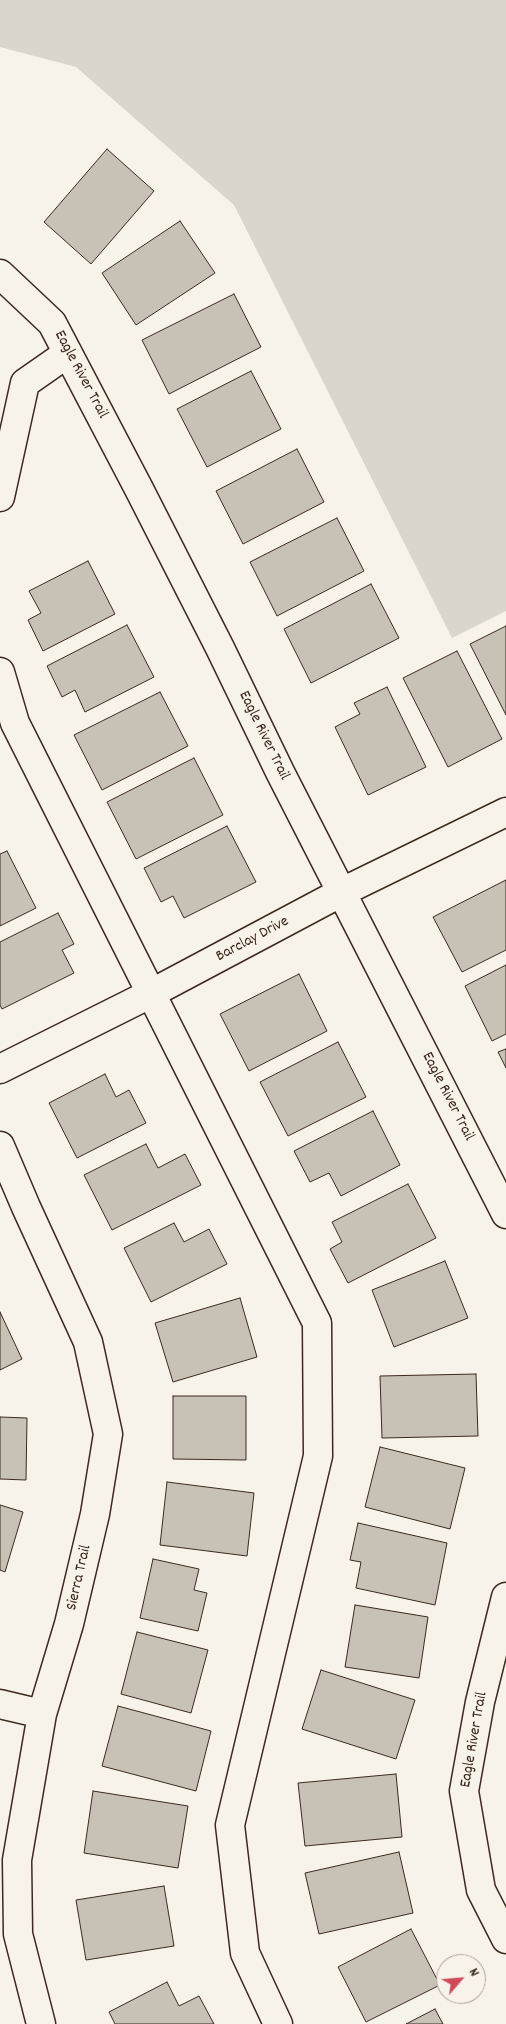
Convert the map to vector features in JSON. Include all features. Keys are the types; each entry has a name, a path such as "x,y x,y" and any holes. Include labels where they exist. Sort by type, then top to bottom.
{"street":[{"name":"Eagle River Trail","path":"0,274 52,323 220,648 280,772 506,1214"},
{"path":"0,497 25,384 68,353"},
{"path":"0,672 15,723 316,1323 318,1456 230,1825 244,1953 278,2024"},
{"name":"Barclay Drive","path":"0,1069 150,994 342,892 506,812"},
{"name":"Sierra Trail","path":"0,1146 88,1342 108,1434 93,1523 69,1624 42,1714 17,1860 18,1934 41,2024"},
{"name":"Eagle River Trail","path":"506,1598 480,1702 464,1792 481,1890 506,1939"},
{"path":"0,1704 42,1714"}],"shaded area":[{"path":"0,0 506,0 506,611 452,638 234,205 76,67 0,47"}],"building":[{"path":"107,149 154,191 91,264 44,222"},
{"path":"180,221 215,273 136,325 102,273"},
{"path":"234,294 261,347 169,394 142,340"},
{"path":"251,371 281,429 207,467 177,409"},
{"path":"297,449 324,502 243,544 216,491"},
{"path":"337,518 364,571 277,616 250,562"},
{"path":"88,561 115,614 43,651 28,620 41,613 29,591"},
{"path":"371,584 399,638 311,683 284,629"},
{"path":"127,625 154,677 85,712 75,690 62,697 47,666"},
{"path":"506,626 506,715 470,644"},
{"path":"457,651 502,739 448,767 403,678"},
{"path":"387,687 426,767 368,795 335,727 360,714 354,703"},
{"path":"160,692 188,746 102,790 74,735"},
{"path":"194,758 223,815 136,859 107,802"},
{"path":"227,826 256,882 184,918 173,896 161,902 144,868"},
{"path":"7,851 36,908 0,926 0,854"},
{"path":"506,880 506,950 462,972 433,917"},
{"path":"58,913 74,944 62,950 74,973 2,1009 0,1005 0,942"},
{"path":"506,965 506,1034 492,1041 465,986"},
{"path":"299,974 327,1031 249,1071 220,1014"},
{"path":"338,1042 366,1097 288,1136 260,1082"},
{"path":"506,1049 506,1068 498,1052"},
{"path":"105,1074 116,1097 129,1090 146,1123 77,1158 49,1103"},
{"path":"373,1111 400,1165 341,1196 329,1173 310,1182 294,1151"},
{"path":"146,1144 158,1168 185,1154 201,1185 112,1230 84,1175"},
{"path":"408,1184 436,1238 348,1283 330,1249 342,1242 332,1222"},
{"path":"174,1223 184,1242 209,1229 227,1264 151,1302 124,1248"},
{"path":"445,1261 468,1318 394,1347 372,1290"},
{"path":"240,1298 257,1357 173,1382 155,1323"},
{"path":"0,1312 22,1359 0,1370"},
{"path":"476,1374 478,1436 382,1438 380,1376"},
{"path":"173,1396 246,1396 246,1460 173,1459"},
{"path":"0,1417 27,1418 26,1480 0,1479"},
{"path":"380,1447 465,1468 450,1529 365,1507"},
{"path":"167,1482 254,1493 247,1556 160,1545"},
{"path":"0,1505 23,1512 5,1572 0,1570"},
{"path":"358,1523 447,1543 435,1605 356,1588 361,1562 350,1560"},
{"path":"153,1559 199,1569 194,1590 207,1593 198,1631 140,1618"},
{"path":"355,1605 428,1617 419,1678 345,1667"},
{"path":"137,1632 208,1650 191,1713 121,1694"},
{"path":"321,1670 415,1700 396,1759 302,1729"},
{"path":"118,1706 211,1731 196,1791 102,1766"},
{"path":"396,1774 402,1837 305,1846 298,1783"},
{"path":"93,1791 188,1806 178,1868 84,1853"},
{"path":"399,1852 413,1913 319,1934 305,1873"},
{"path":"164,1886 174,1946 86,1960 76,1900"},
{"path":"411,1929 436,1977 436,1987 366,2022 338,1967"},
{"path":"167,1982 179,2006 199,1996 214,2024 115,2024 109,2012"},
{"path":"435,2009 443,2024 406,2024"}]}
